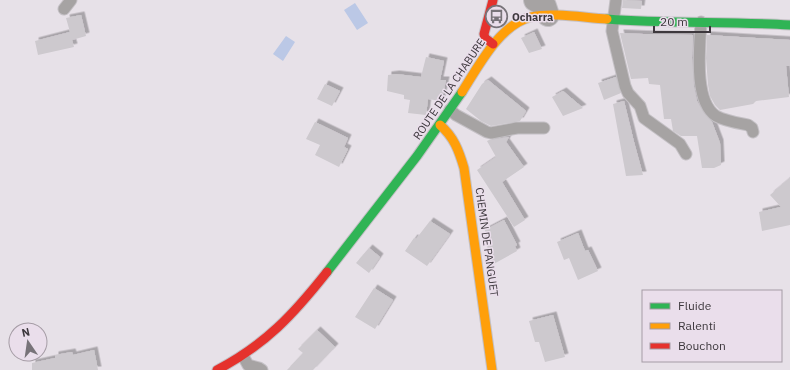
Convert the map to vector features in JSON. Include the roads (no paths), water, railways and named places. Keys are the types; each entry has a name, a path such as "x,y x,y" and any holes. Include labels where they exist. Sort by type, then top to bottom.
{"main road":[{"path":"493,0 484,34 493,44"},
{"name":"ROUTE DE LA CHABURE","path":"217,370 247,364 268,338 288,319 374,212 440,124 493,44 504,33 516,24 530,18 542,7 612,20 790,25"},
{"name":"CHEMIN DE PANGUET","path":"440,124 452,136 458,148 464,168 492,370"}],"lane":[{"path":"616,0 612,20 612,31 628,93 640,106 644,118 680,144 686,154"},
{"path":"701,22 700,73 702,90 708,106 717,116 748,125 752,128 753,132"},
{"path":"450,110 456,115 487,132 492,133 517,128 544,128"},
{"path":"247,364 262,370"}],"water":[{"path":"355,3 368,23 357,30 344,10"},
{"path":"286,36 295,42 283,61 273,54"}],"place":[{"name":"Ocharra","path":"497,17"}]}
